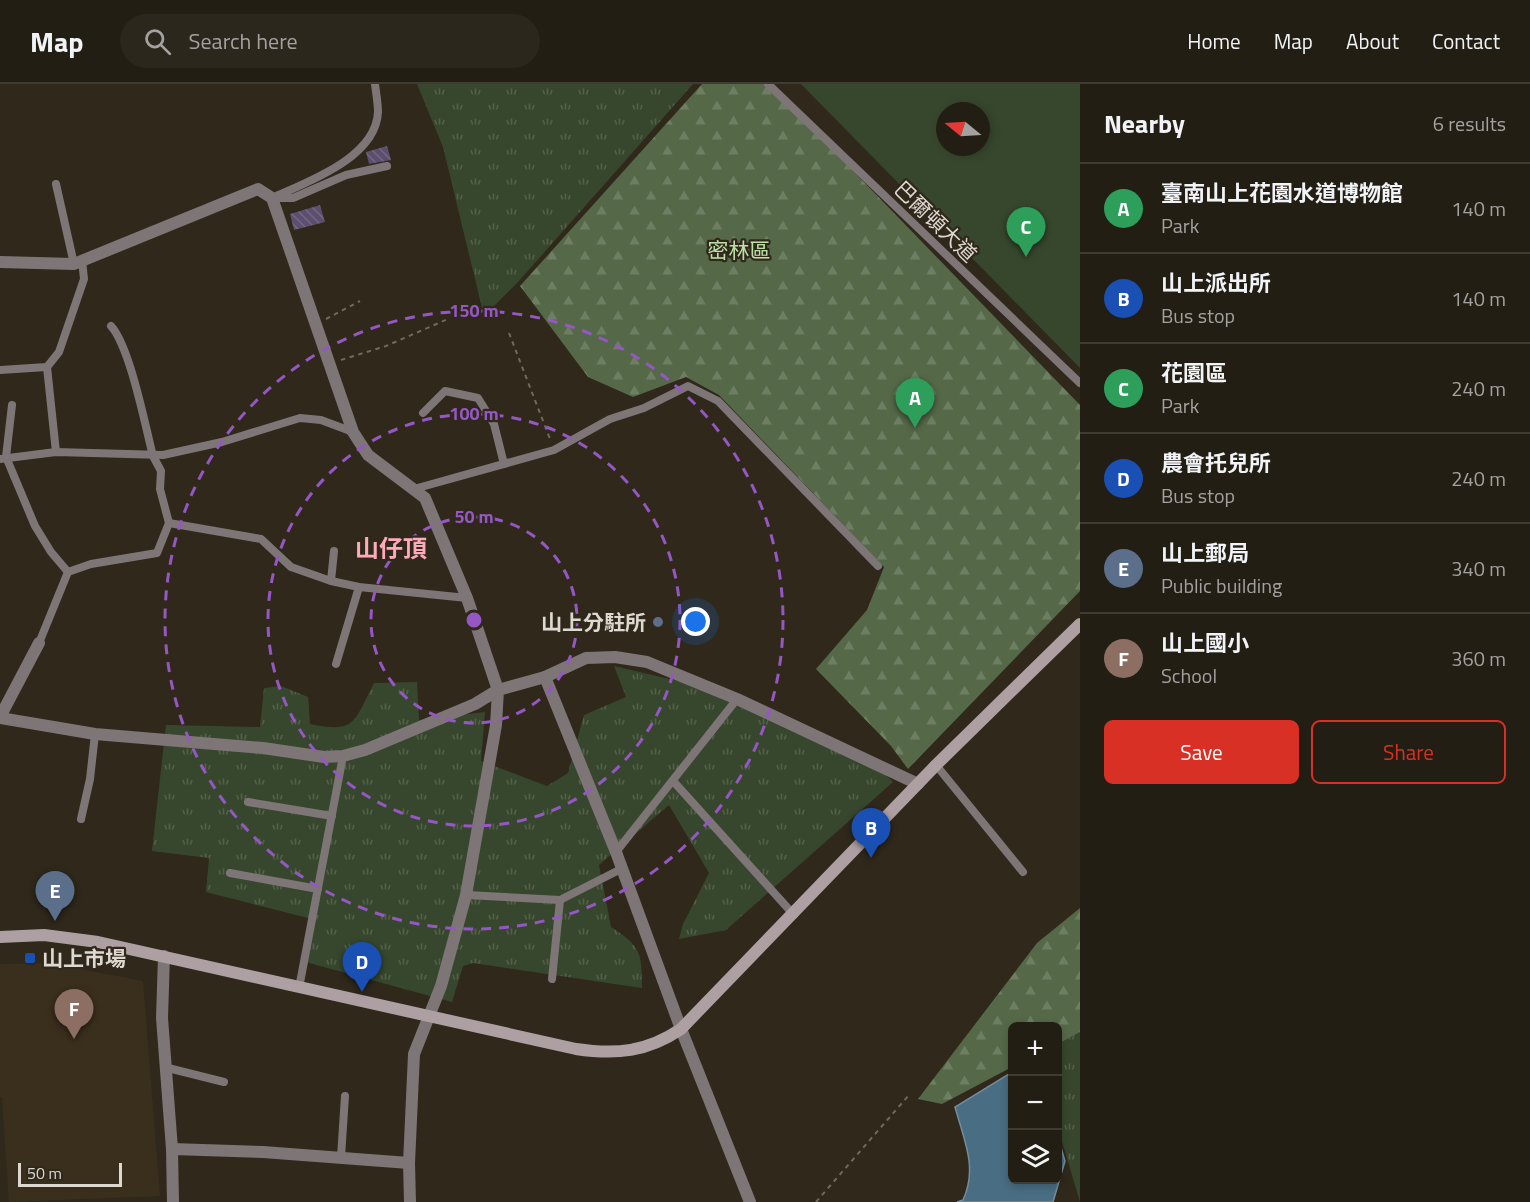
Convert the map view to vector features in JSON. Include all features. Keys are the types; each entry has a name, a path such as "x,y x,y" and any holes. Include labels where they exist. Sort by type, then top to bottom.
{"main road":[{"path":"0,937 66,936 164,956 299,988 431,1014 576,1049 610,1053 651,1046 681,1029 794,915 936,765 1080,624"}],"street":[{"path":"0,262 78,262 258,189 272,198 353,432 368,455 425,498 467,598 498,690 496,725 466,895 441,986 414,1054 409,1163 410,1202"},
{"path":"39,643 0,718 95,734 263,748 324,757 343,756 365,750 475,704 498,690 545,677 586,658 615,657 665,668 737,699 918,784"},
{"path":"545,677 623,868 681,1029 750,1202"},
{"path":"164,956 162,1018 172,1149 173,1202"},
{"path":"172,1149 341,1157 409,1163"}],"lane":[{"path":"272,198 326,174 349,160 368,137 378,114 375,84"},
{"name":"巴爾頓大道","path":"768,84 1080,383"},
{"path":"272,198 293,198 346,175 387,166"},
{"path":"56,184 84,279 59,352 48,367 56,452"},
{"path":"39,643 68,572 91,564 157,553 169,523 160,489 161,471 153,456 128,358 118,334 111,326"},
{"path":"0,370 48,367"},
{"path":"414,489 554,450 610,419 644,408 688,386 718,401 878,566"},
{"path":"423,413 445,390 478,398 494,424 504,464"},
{"path":"12,405 3,458 35,526 68,572"},
{"path":"3,458 56,452 153,456 222,442 300,418 321,420 353,432"},
{"path":"169,523 261,539 291,567 331,581 359,587 467,598"},
{"path":"331,581 334,551"},
{"path":"336,664 359,587"},
{"path":"616,852 674,782 699,746 737,699"},
{"path":"81,819 90,779 95,734"},
{"path":"299,988 343,756"},
{"path":"936,765 1023,872"},
{"path":"674,782 794,915"},
{"path":"248,802 332,816"},
{"path":"466,895 560,900 623,868"},
{"path":"230,873 318,889"},
{"path":"552,979 560,900"},
{"path":"164,1067 224,1082"},
{"path":"341,1157 345,1096"}],"path":[{"path":"317,323 360,301"},
{"path":"331,363 386,346 448,320"},
{"path":"509,333 554,450"},
{"path":"816,1202 909,1095"}],"shaded area":[{"path":"49,963 143,981 160,1196 9,1202 2,1097 0,1097 0,964"}],"green space":[{"path":"417,84 693,84 518,282 484,316 443,147"},
{"name":"密林區","path":"702,84 769,84 1080,405 1080,591 908,769 891,746 816,669 867,610 884,567 719,395 686,377 633,397 588,377 520,286"},
{"path":"801,84 1080,84 1080,368"},
{"path":"614,666 682,682 877,767 893,782 726,930 679,939 683,924 709,873 669,805 599,865 611,927 634,945 638,952 642,988 473,963 463,966 452,1002 302,961 312,919 206,892 209,858 152,851 166,725 260,727 264,688 281,686 308,697 310,724 337,727 352,722 374,683 417,682 419,720 485,712 481,761 547,786 568,773 584,715 626,697"},
{"path":"1080,908 1080,1032 1062,1042 1062,1022 1008,1022 1008,1069 942,1104 918,1099 1037,943"},
{"path":"1080,1032 1080,1202 1062,1141 1062,1042"}],"water":[{"path":"1008,1074 1008,1184 1058,1184 1053,1202 957,1202 963,1200 967,1188 969,1165 955,1107"},
{"path":"1062,1151 1065,1161 1062,1171"}],"building":[{"path":"387,146 391,160 369,164 366,152"},
{"path":"320,205 325,222 294,230 290,214"}],"place":[{"name":"花園區","path":"1026,257"},
{"name":"臺南山上花園水道博物館","path":"915,428"},
{"name":"山上分駐所","path":"658,622"},
{"name":"山上派出所","path":"871,858"},
{"name":"山上郵局","path":"55,921"},
{"name":"山上市場","path":"30,958"},
{"name":"農會托兒所","path":"362,992"},
{"name":"山上國小","path":"74,1039"}],"district":[{"name":"山仔頂","path":"391,548"}]}
